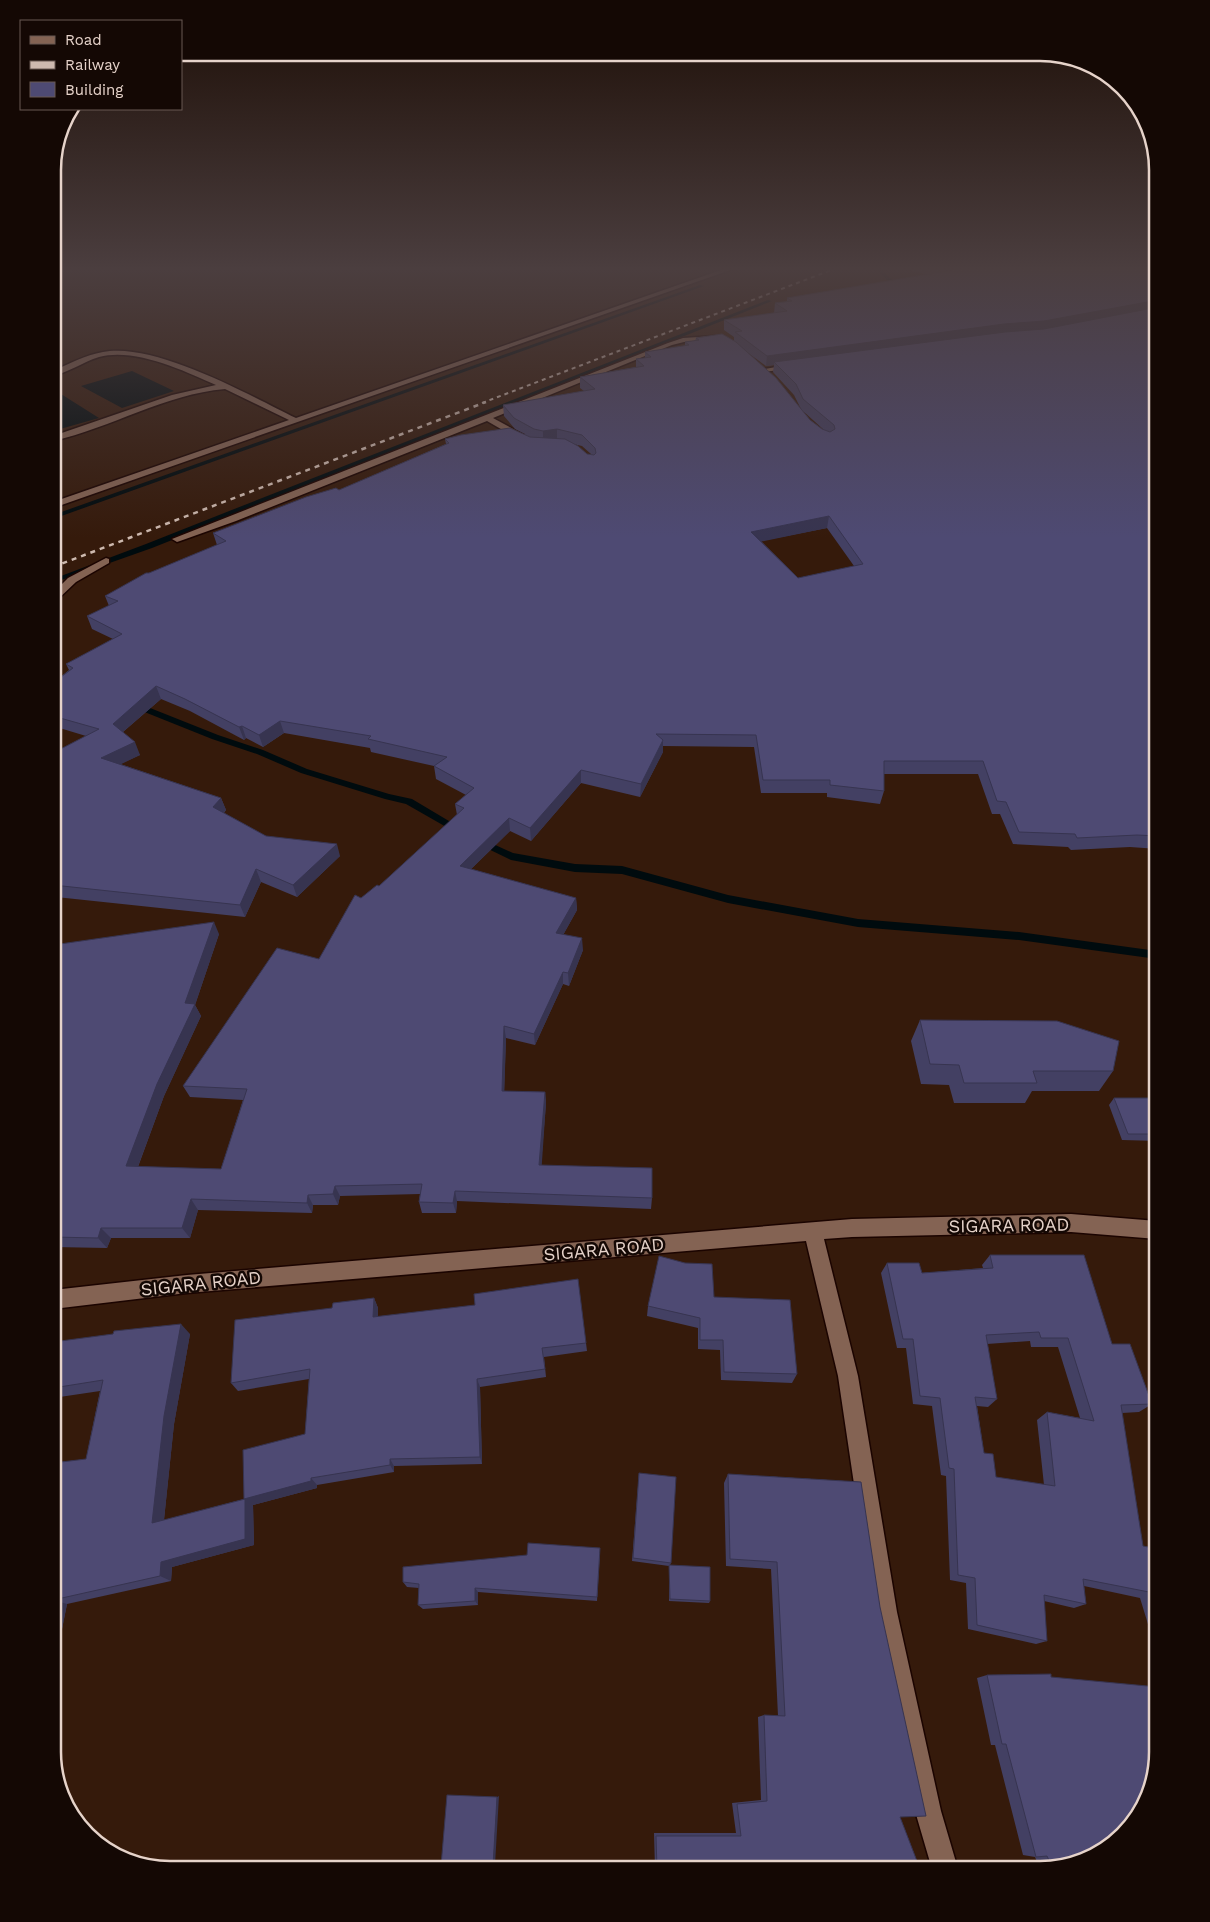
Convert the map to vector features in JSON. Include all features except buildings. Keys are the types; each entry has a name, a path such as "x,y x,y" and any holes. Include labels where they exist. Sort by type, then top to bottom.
{"street":[{"path":"61,371 94,359"},
{"path":"153,359 226,387 295,420"},
{"path":"61,502 472,359"},
{"path":"177,539 233,520 634,359"},
{"path":"755,364 770,377"},
{"path":"763,370 800,365"},
{"path":"61,436 175,397 217,387 226,387"},
{"path":"487,418 532,444"},
{"path":"61,590 72,580 106,561"},
{"name":"SIGARA ROAD","path":"61,1299 186,1284 852,1228 1071,1223 1149,1229"},
{"path":"813,1232 848,1376 885,1612 928,1811 942,1861"}],"shaded area":[{"path":"132,371 174,391 122,408 81,386"},
{"path":"61,394 99,418 61,429"}],"waterway":[{"path":"61,514 498,359"},
{"path":"61,578 149,546 623,359"},
{"path":"135,705 215,737 260,752 304,771 388,797 409,801 459,830"},
{"path":"480,841 511,856 575,868 622,870 728,899 858,923 1019,936 1149,954"}],"railway":[{"path":"482,403 598,359"},
{"path":"61,564 486,402"}]}
